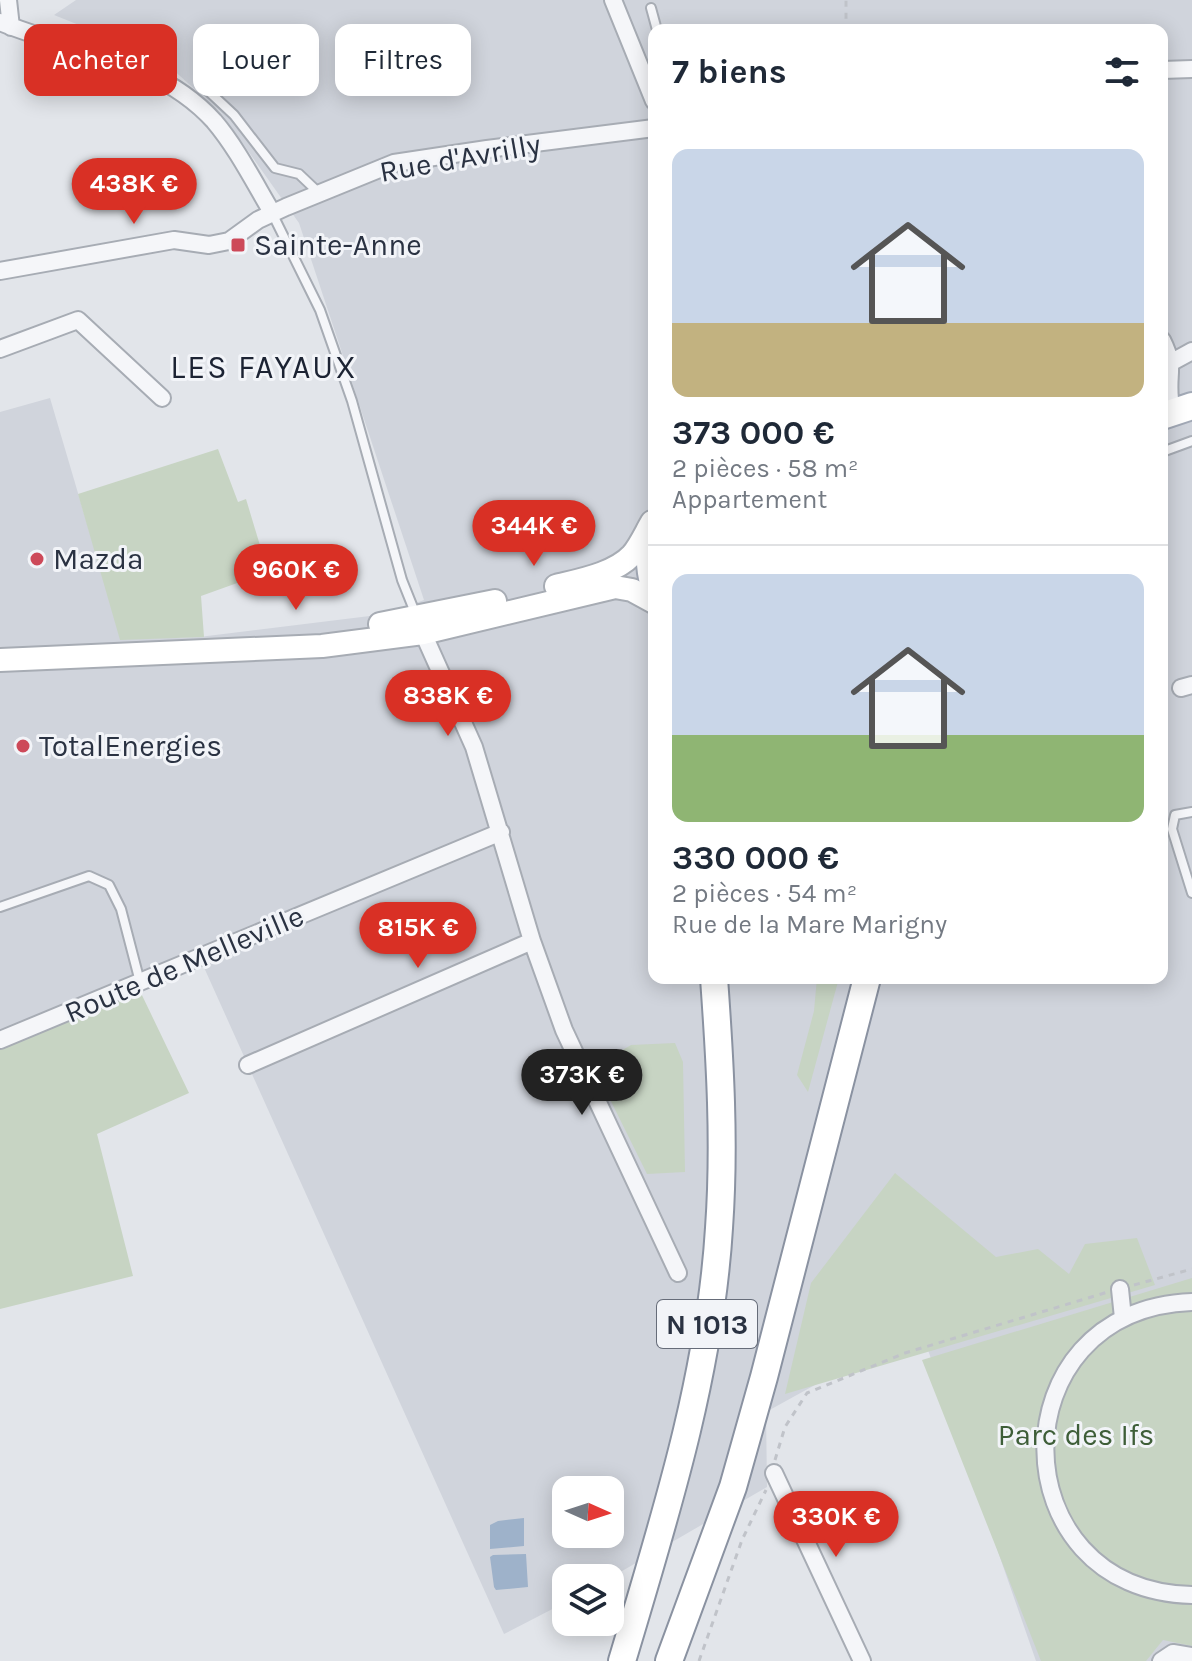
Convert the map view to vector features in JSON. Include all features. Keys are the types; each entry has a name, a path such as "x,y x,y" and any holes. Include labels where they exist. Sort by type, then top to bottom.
{"main road":[{"path":"420,626 474,607 605,571 633,554 648,529"},
{"path":"0,660 322,646 615,587 632,590 648,599"},
{"name":"N 1013","path":"622,1661 658,1545 676,1471 692,1404 713,1283 719,1229 722,1140 714,984"},
{"name":"N 1013","path":"669,1661 733,1487 865,984"}],"street":[{"path":"8,0 6,25 36,37 90,50 181,93 214,121 273,214"},
{"path":"613,0 648,69"},
{"path":"1168,70 1192,69"},
{"name":"Rue d'Avrilly","path":"0,271 174,240 209,245 229,241 258,220 394,163 648,129"},
{"path":"0,349 78,320 162,398"},
{"path":"1172,362 1192,351"},
{"path":"1168,353 1172,362 1169,383 1176,403"},
{"path":"420,626 474,747 532,941 564,1030 678,1273"},
{"name":"Route de Melleville","path":"0,1040 501,832"},
{"path":"248,1065 532,941"},
{"path":"1120,1289 1123,1318"},
{"path":"1192,1302 1147,1308 1123,1318 1089,1342 1063,1375 1051,1404 1044,1435 1046,1477 1060,1516 1085,1550 1100,1564 1136,1585 1192,1595"},
{"path":"774,1473 862,1661"},
{"path":"1161,1661 1173,1653 1192,1656"}],"lane":[{"path":"651,8 655,24"},
{"path":"214,96 234,115 275,168 299,174 319,193"},
{"path":"273,214 320,310 352,401 402,580 420,626"},
{"path":"1168,450 1192,441"},
{"path":"1192,812 1175,815 1172,829 1192,893"},
{"path":"0,907 89,876 109,885 121,909 140,982"}],"path":[{"path":"846,0 846,24"},
{"path":"699,1661 742,1540 774,1473 774,1462 785,1427 807,1393 905,1353 1192,1269"}],"shaded area":[{"path":"76,0 1192,0 1192,1655 1162,1661 1036,1661 920,1327 766,1412 767,1487 624,1570 624,1564 552,1564 552,1609 504,1634 202,963 0,1048 0,412 50,398 121,639 199,637 386,614 424,600 299,223 221,113 202,96 319,96 319,24 193,24 193,88 177,73 177,24 76,24 54,15"}],"green space":[{"path":"218,449 238,502 246,499 268,572 201,596 204,637 120,640 78,494"},
{"path":"816,984 837,984 808,1092 797,1075 814,1011"},
{"path":"139,989 189,1093 97,1134 133,1276 0,1309 0,1048"},
{"path":"675,1043 683,1062 685,1172 647,1174 594,1067 631,1045"},
{"path":"895,1173 996,1257 1038,1249 1069,1274 1085,1244 1137,1238 1155,1285 785,1394 811,1283"},
{"name":"Parc des Ifs","path":"1192,1278 1192,1646 1163,1640 1146,1661 1041,1661 922,1360"}],"water":[{"path":"524,1518 524,1546 490,1549 490,1525"},
{"path":"526,1554 528,1587 496,1590 490,1557"}],"place":[{"name":"Sainte-Anne","path":"238,245"},
{"name":"Mazda","path":"37,559"},
{"name":"TotalEnergies","path":"23,746"}],"district":[{"name":"LES FAYAUX","path":"264,367"}]}
